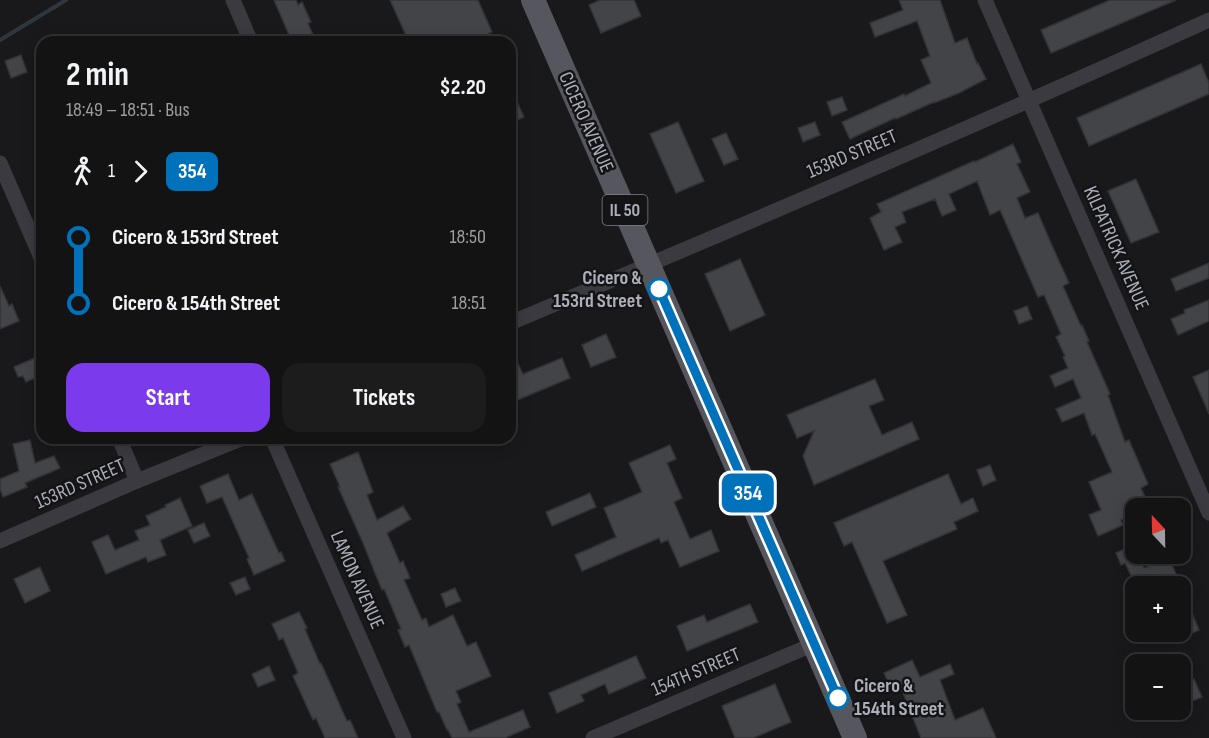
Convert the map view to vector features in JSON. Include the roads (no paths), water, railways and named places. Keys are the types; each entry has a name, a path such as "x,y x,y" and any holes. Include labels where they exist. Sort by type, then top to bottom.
{"main road":[{"name":"CICERO AVENUE","path":"533,0 855,738"}],"street":[{"path":"232,0 248,36"},
{"name":"KILPATRICK AVENUE","path":"985,0 1209,513"},
{"name":"153RD STREET","path":"516,320 1028,101 1209,20"},
{"path":"0,163 36,246"},
{"path":"122,444 138,481"},
{"name":"153RD STREET","path":"0,541 228,444"},
{"name":"LAMON AVENUE","path":"275,444 404,738"},
{"name":"154TH STREET","path":"593,738 814,644"}],"waterway":[{"path":"0,40 66,0"}],"place":[{"name":"Cicero & 153rd Street","path":"659,289"},
{"name":"Cicero & 154th Street","path":"838,698"}]}
